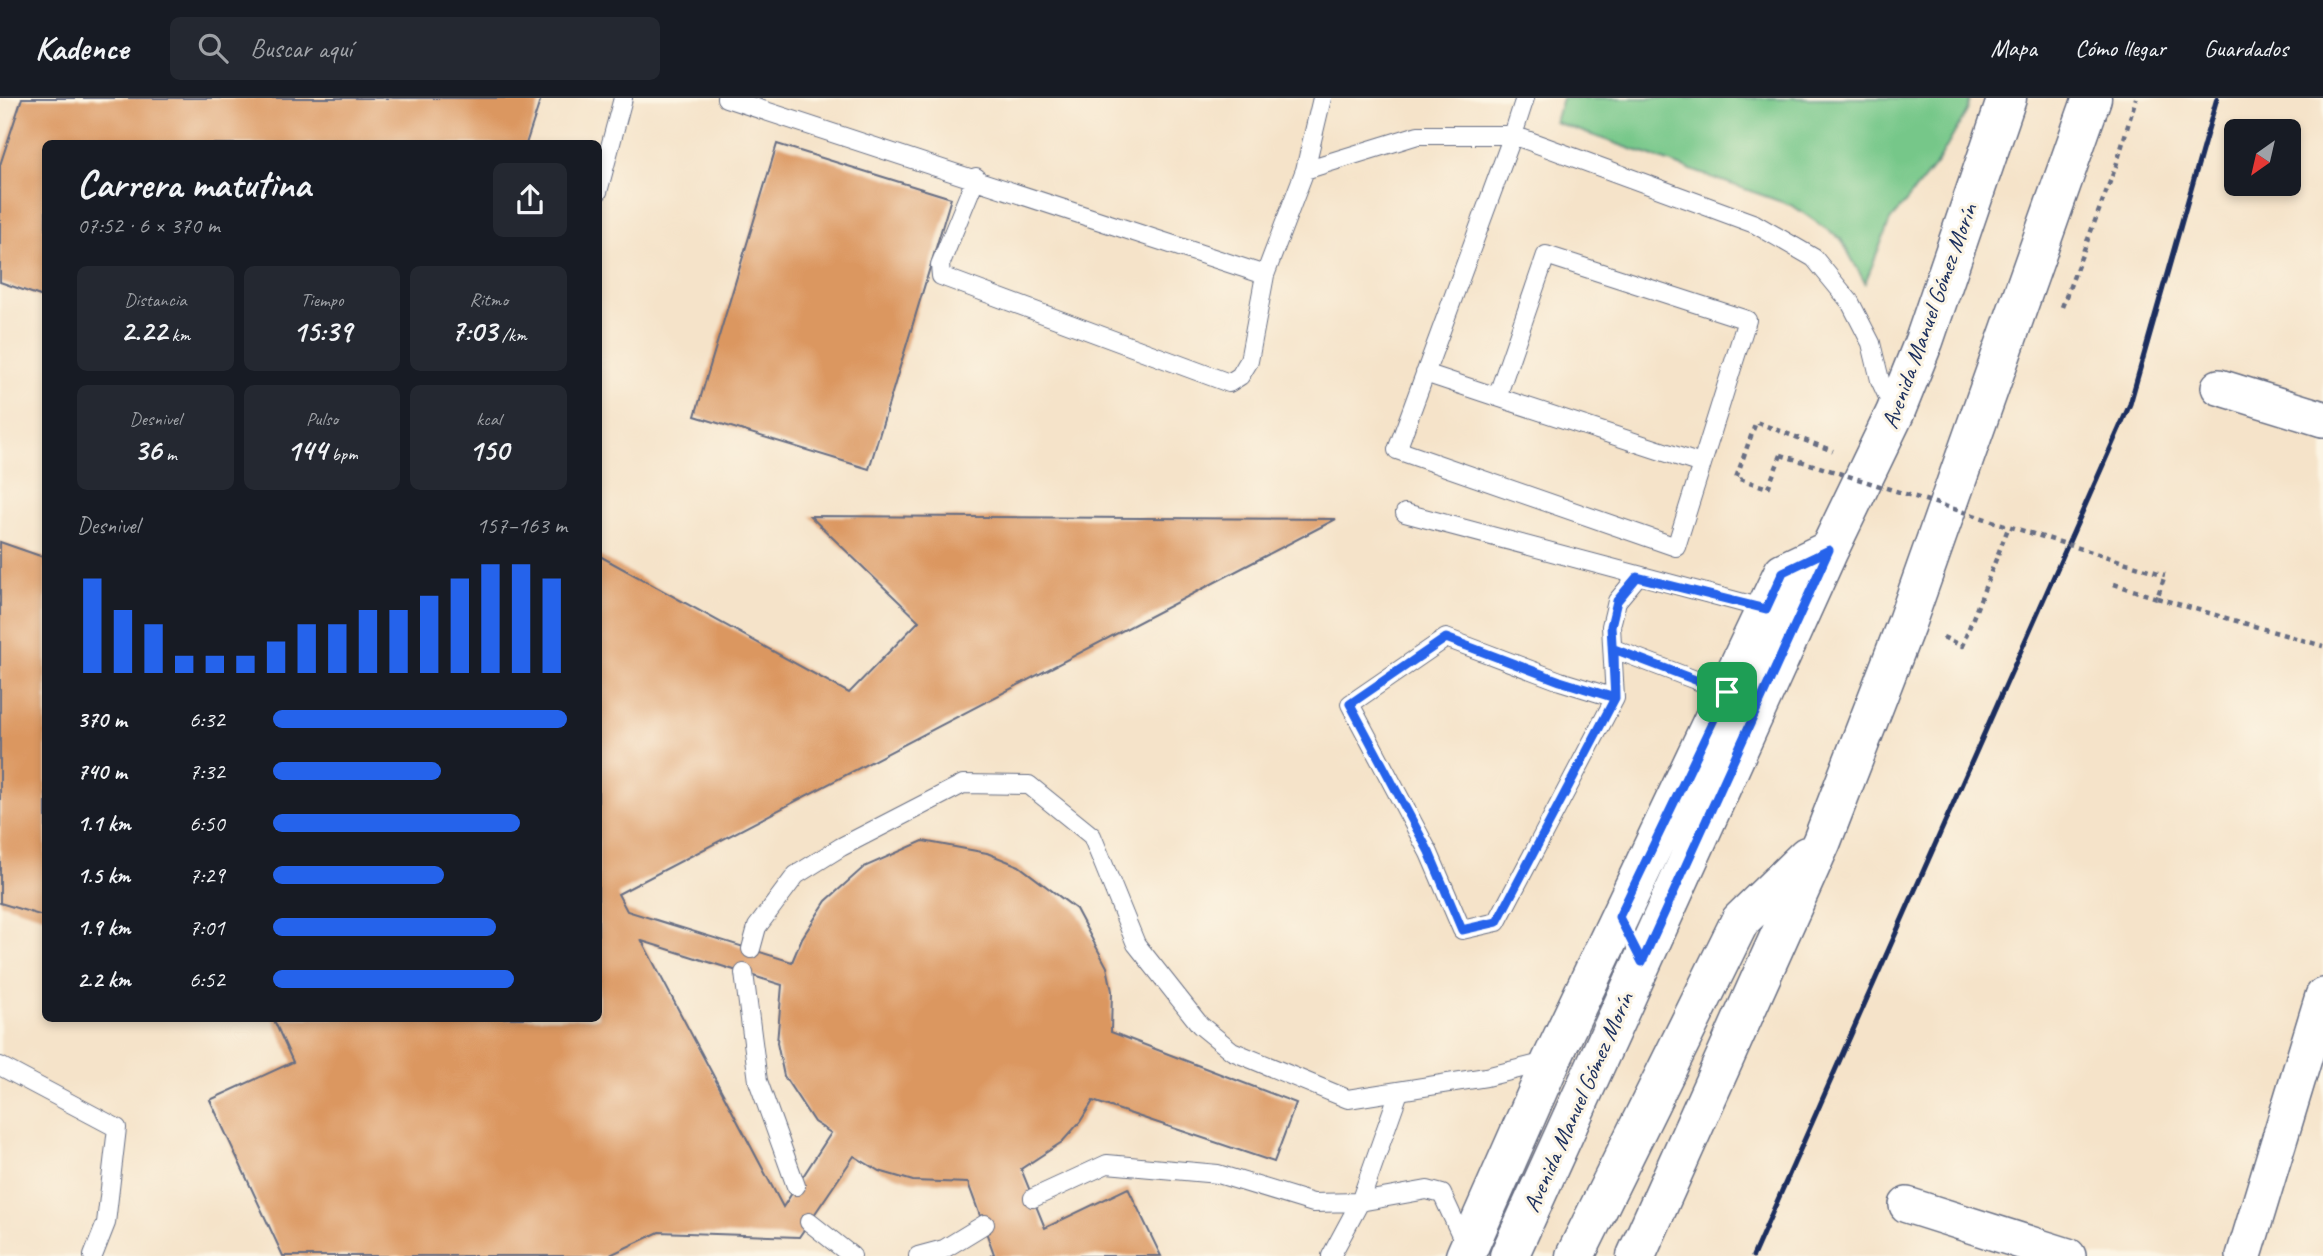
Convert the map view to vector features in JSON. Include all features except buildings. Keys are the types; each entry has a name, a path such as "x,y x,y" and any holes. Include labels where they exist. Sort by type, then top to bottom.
{"main road":[{"name":"Avenida Manuel Gómez Morín","path":"1509,1256 1829,550 1895,413 1924,341 2007,98"},
{"path":"1636,1256 1822,841 1906,624 2092,98"},
{"path":"1467,1253 1550,1061 1783,572 1829,550"},
{"path":"1575,1256 1740,921 1822,841"},
{"path":"1619,917 1642,962"}],"street":[{"path":"2219,387 2323,419"},
{"path":"2244,1256 2323,996"},
{"path":"1907,1205 2068,1256"}],"lane":[{"path":"602,177 623,98"},
{"path":"726,98 975,177 1265,275"},
{"path":"975,177 940,265 941,276 1229,383 1240,376 1248,361 1265,275 1305,170 1322,98"},
{"path":"1497,397 1546,255 1747,320 1676,547 1396,450 1525,98"},
{"path":"1305,170 1418,135 1513,135 1755,224 1814,258 1850,302 1871,343 1880,380 1895,413"},
{"path":"1425,373 1701,464"},
{"path":"1405,513 1637,577 1766,609"},
{"path":"1615,698 1560,681 1446,638 1350,704 1429,852 1462,930 1497,922 1615,698 1611,626 1617,601 1637,577"},
{"path":"1614,649 1727,692"},
{"path":"751,949 757,927 796,875 841,847 962,784 1029,785 1092,836 1136,944 1200,1025 1232,1051 1349,1099 1486,1077 1550,1061"},
{"path":"744,973 758,1082 796,1186"},
{"path":"0,1066 117,1128 106,1223 93,1256"},
{"path":"1331,1256 1360,1202 1399,1092"},
{"path":"1033,1198 1107,1164 1218,1174 1313,1202 1360,1202 1427,1190 1442,1194 1467,1253"},
{"path":"810,1222 852,1256"},
{"path":"918,1256 944,1249 985,1224"}],"path":[{"path":"1870,465 1756,422 1736,478 1768,488 1781,455 2165,575 2157,598"},
{"path":"1962,646 2009,526"},
{"path":"2114,584 2323,646"}],"green space":[{"path":"1562,98 1971,98 1967,111 1938,162 1890,221 1865,283 1841,239 1793,206 1555,122"}],"railway":[{"path":"1753,1256 2130,404 2217,98"}],"route":[{"path":"1727,692 1614,649 1615,698 1560,681 1446,638 1350,704 1429,852 1462,930 1497,922 1615,698 1611,626 1617,601 1637,577 1766,609 1783,572 1829,550 1642,962 1619,917 1727,692"}]}
